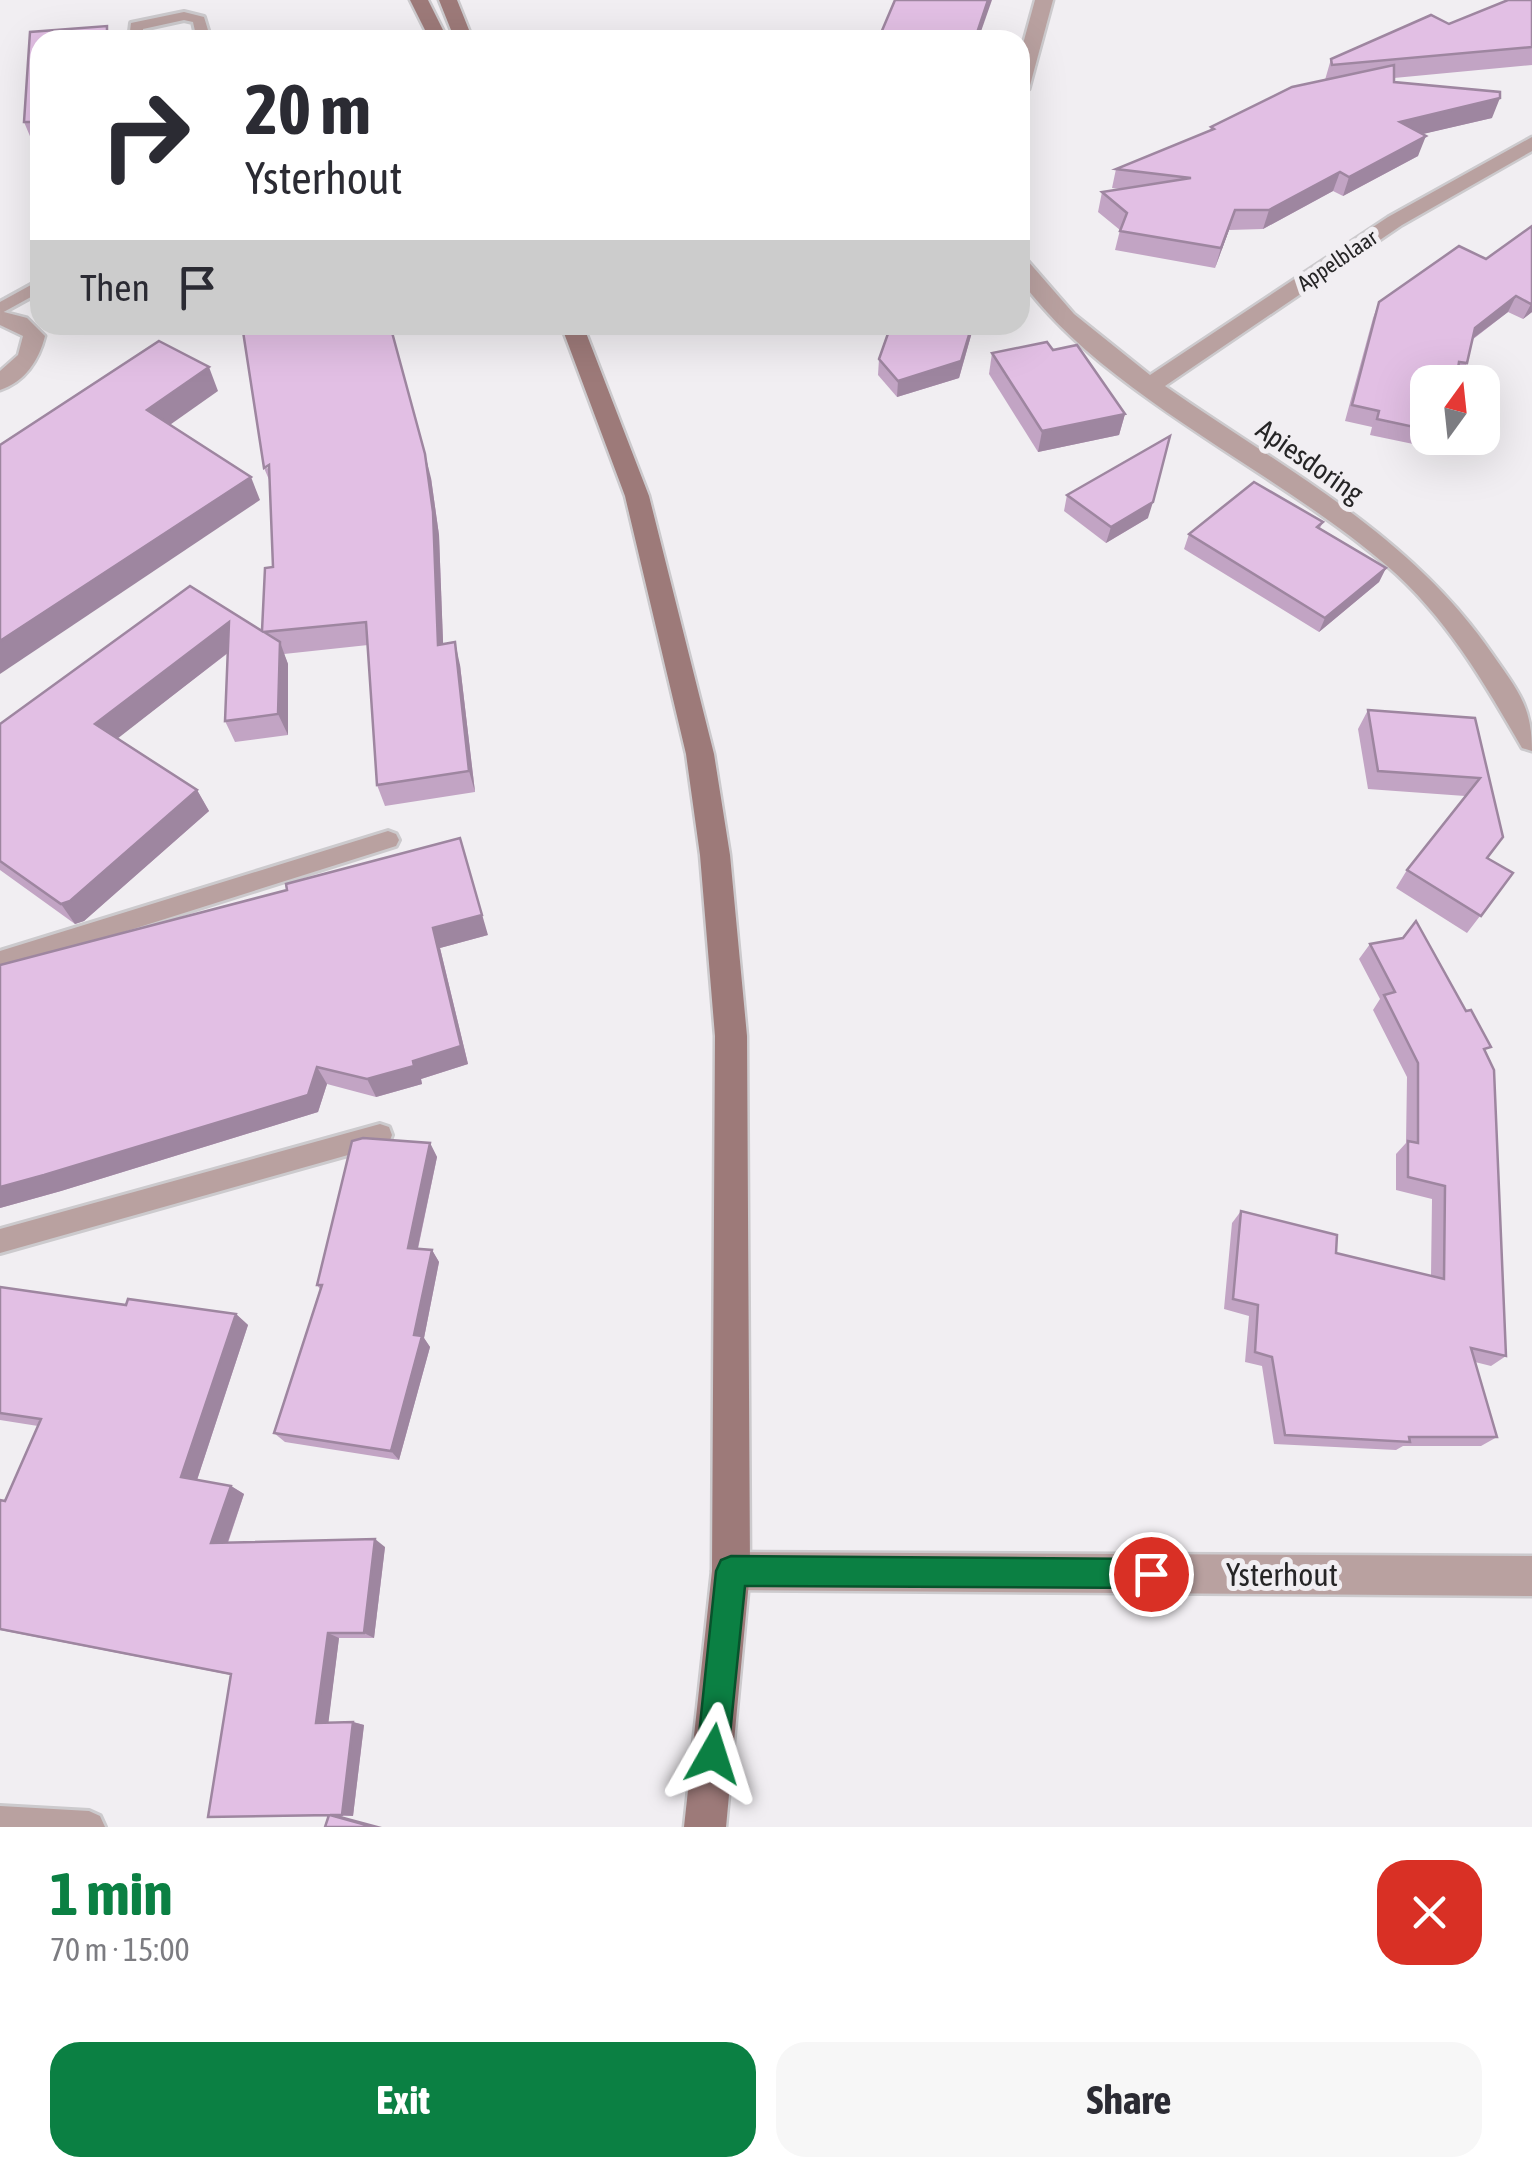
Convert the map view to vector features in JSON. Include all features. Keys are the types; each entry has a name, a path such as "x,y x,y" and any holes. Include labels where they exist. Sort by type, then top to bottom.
{"street":[{"path":"418,0 434,30"},
{"path":"448,0 460,30"},
{"path":"1030,52 1044,0"},
{"name":"Appelblaar","path":"1149,386 1395,220 1532,144"},
{"name":"Apiesdoring","path":"1030,277 1066,322 1149,386 1354,527 1428,588 1466,637 1532,740"},
{"path":"0,318 30,330"},
{"path":"0,382 28,358 33,335"},
{"path":"576,335 637,496 700,754 716,855 732,1036 731,1571 705,1827"},
{"name":"Ysterhout","path":"731,1571 1532,1576"}],"lane":[{"path":"136,30 136,26 184,16 198,20 201,30"},
{"path":"0,309 30,291"},
{"path":"0,961 388,840"},
{"path":"0,1241 380,1135"},
{"path":"0,1822 88,1827"}],"building":[{"path":"895,0 988,0 978,30 882,30"},
{"path":"1508,0 1532,0 1532,47 1332,65 1331,59 1431,15 1449,24"},
{"path":"107,26 107,30 56,30"},
{"path":"30,32 30,122 24,122"},
{"path":"1394,65 1394,82 1500,92 1500,98 1400,122 1426,136 1349,177 1340,172 1269,210 1235,210 1221,248 1120,231 1127,213 1102,192 1191,178 1116,169 1214,129 1211,127 1292,87"},
{"path":"1532,226 1531,304 1516,296 1475,328 1467,363 1410,365 1410,426 1377,419 1379,411 1352,405 1379,302 1459,246 1486,259"},
{"path":"244,335 393,335 425,454 433,512 438,645 455,642 469,771 377,785 366,622 264,632 280,642 278,714 225,721 229,622 95,724 197,790 70,901 61,904 0,861 0,724 190,586 262,631 265,568 273,567 269,465 264,468"},
{"path":"887,335 969,335 961,361 898,381 879,359"},
{"path":"159,341 209,367 147,410 251,477 0,641 0,445"},
{"path":"1047,342 1053,350 1077,345 1125,414 1042,431 992,353"},
{"path":"1170,436 1153,502 1111,527 1067,495"},
{"path":"1254,482 1323,522 1317,527 1386,568 1325,618 1189,534"},
{"path":"1368,710 1475,718 1503,837 1487,858 1513,873 1481,916 1407,870 1480,778 1378,771"},
{"path":"460,838 482,915 433,928 461,1046 413,1061 414,1066 367,1079 317,1067 308,1095 0,1187 0,965 287,890 286,884"},
{"path":"1416,921 1466,1011 1471,1010 1491,1047 1484,1049 1494,1070 1506,1356 1471,1348 1497,1437 1409,1437 1410,1442 1285,1435 1272,1357 1255,1352 1258,1305 1233,1299 1241,1211 1337,1235 1336,1253 1444,1279 1445,1186 1408,1177 1408,1141 1418,1143 1418,1063 1384,995 1395,992 1370,944 1403,938"},
{"path":"363,1138 430,1143 408,1248 432,1250 414,1335 422,1336 391,1451 274,1433 322,1285 317,1285 352,1141"},
{"path":"0,1287 126,1305 128,1299 236,1314 181,1477 231,1486 211,1543 375,1539 364,1633 328,1633 316,1723 353,1722 342,1815 330,1815 373,1827 325,1827 329,1815 208,1817 231,1674 0,1629 0,1500 5,1501 41,1419 0,1413"}],"route":[{"path":"713,1754 731,1571 1151,1574"}]}
